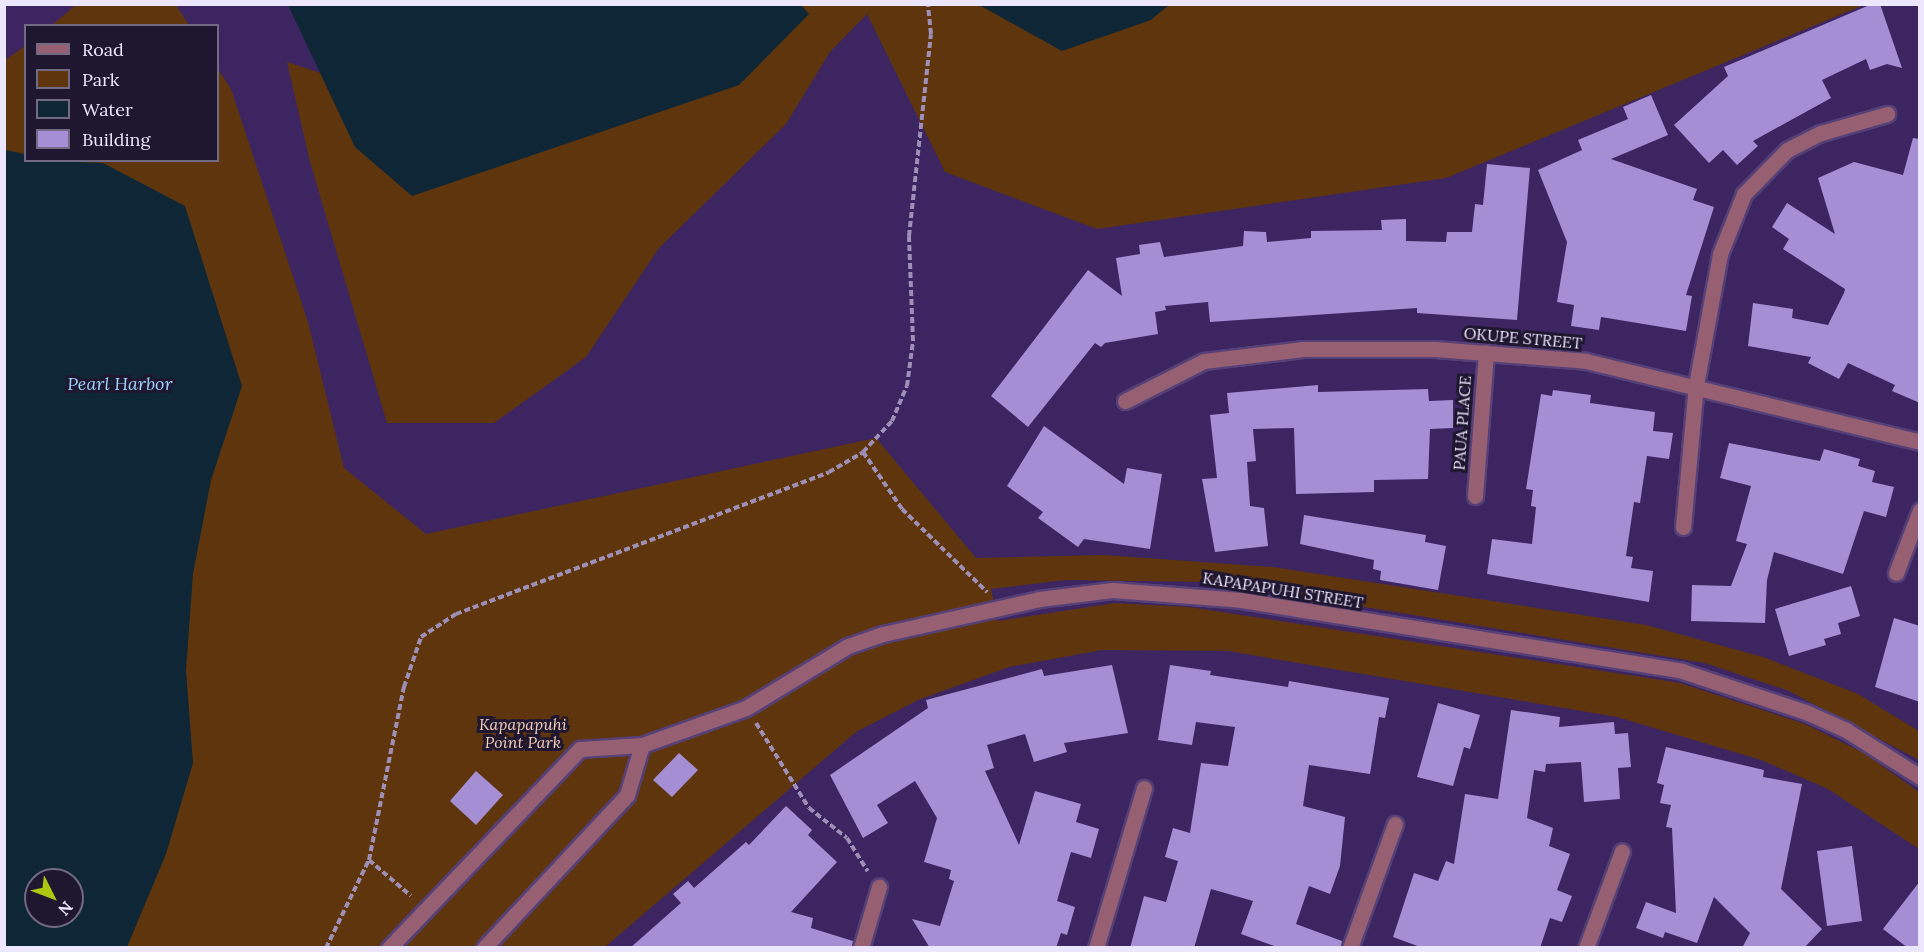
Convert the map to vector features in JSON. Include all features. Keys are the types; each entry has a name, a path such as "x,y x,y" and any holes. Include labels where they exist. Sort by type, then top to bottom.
{"street":[{"path":"1683,527 1696,385 1720,254 1744,194 1787,150 1821,133 1887,114"},
{"name":"OKUPE STREET","path":"1125,401 1204,361 1303,349 1486,352 1586,362 1696,385 1920,442"},
{"name":"PAUA PLACE","path":"1475,496 1486,352"},
{"path":"1896,573 1920,510"},
{"name":"KAPAPAPUHI STREET","path":"389,948 580,749 642,745 746,708 848,646 883,634 1039,599 1112,590 1172,591 1682,671 1808,713 1846,730 1920,777"},
{"path":"484,948 627,795 642,745"},
{"path":"1096,948 1144,788"},
{"path":"1350,948 1395,824"},
{"path":"1586,948 1622,851"},
{"path":"861,948 879,886"}],"path":[{"path":"327,948 369,860 404,687 421,637 434,624 724,515 829,472 863,452 892,421 907,386 913,341 911,202 930,34 928,4"},
{"path":"863,452 903,509 988,593"},
{"path":"746,708 809,808 847,838 879,886"},
{"path":"369,860 426,909"}],"green space":[{"path":"77,4 176,5 188,24 53,24"},
{"path":"777,5 1864,5 1446,178 1097,229 945,172 867,14 830,52 786,124 659,248 586,357 494,423 387,423 310,162 287,62 342,80"},
{"name":"Kapapapuhi Point Park","path":"24,47 24,162 219,162 219,71 231,89 308,322 344,468 426,534 876,438 976,558 1104,555 1273,567 1646,625 1763,657 1858,694 1919,731 1919,760 1789,691 1705,663 1212,582 1065,580 991,589 998,621 1115,603 1189,607 1680,683 1805,724 1864,753 1919,792 1919,849 1828,789 1761,760 1617,717 1228,651 1102,650 1009,667 918,700 856,732 605,947 66,947 76,928 84,928 84,912 138,807 5,224 5,60"}],"water":[{"path":"288,5 801,5 809,14 739,85 412,196 355,147"},
{"path":"979,5 1169,5 1151,20 1062,51"},
{"name":"Pearl Harbor","path":"5,150 24,154 24,162 103,163 185,206 242,386 211,480 193,574 186,670 193,763 166,854 127,947 5,947"}],"building":[{"path":"1872,4 1880,4 1902,68 1887,64 1870,70 1866,59 1822,80 1831,98 1753,141 1758,146 1737,165 1723,150 1709,163 1674,125 1728,76 1724,67"},
{"path":"1651,95 1668,135 1611,159 1697,189 1693,200 1714,207 1686,295 1692,296 1686,331 1601,317 1599,330 1571,326 1574,305 1557,302 1567,242 1538,170 1582,150 1578,140 1628,119 1623,107"},
{"path":"1913,138 1920,139 1920,403 1892,391 1895,385 1848,363 1839,379 1808,363 1811,357 1748,346 1753,303 1793,309 1792,318 1828,325 1844,293 1845,289 1783,249 1789,239 1772,227 1787,203 1835,234 1818,178 1854,162 1903,175"},
{"path":"1487,164 1530,168 1517,320 1417,313 1417,308 1210,322 1208,302 1165,306 1166,310 1155,312 1158,334 1105,343 1101,347 1095,343 1028,427 991,396 1088,270 1122,296 1116,258 1140,254 1139,245 1160,242 1164,257 1243,246 1244,231 1266,232 1267,242 1311,238 1311,231 1382,230 1381,220 1406,219 1406,241 1446,242 1447,232 1472,232 1475,204 1483,205"},
{"path":"1318,385 1318,392 1428,389 1429,401 1453,400 1453,428 1430,429 1428,479 1374,480 1374,492 1296,494 1294,428 1253,429 1256,461 1247,462 1250,506 1264,508 1268,546 1215,552 1202,479 1217,478 1210,415 1229,413 1227,393"},
{"path":"1553,390 1591,395 1590,403 1655,412 1653,431 1673,433 1669,459 1647,456 1640,503 1634,502 1626,556 1633,557 1631,568 1653,571 1649,602 1487,574 1492,539 1532,544 1536,507 1531,506 1533,490 1526,489 1541,394 1552,396"},
{"path":"1044,426 1124,484 1127,468 1162,474 1150,549 1084,539 1078,547 1038,518 1043,512 1007,486"},
{"path":"1729,443 1820,461 1824,449 1860,459 1858,466 1875,471 1872,482 1894,487 1886,517 1864,511 1843,574 1774,552 1767,580 1765,623 1691,621 1692,585 1731,586 1747,544 1736,541 1751,486 1720,478"},
{"path":"1304,515 1426,535 1425,542 1446,546 1438,590 1380,580 1381,571 1373,569 1374,560 1300,544"},
{"path":"1851,586 1860,616 1838,623 1841,634 1824,639 1826,645 1789,656 1775,609"},
{"path":"1894,618 1920,626 1920,702 1875,687"},
{"path":"1112,665 1128,733 1064,743 1067,752 1034,762 1025,734 987,745 994,768 985,771 1019,845 1035,791 1081,804 1076,822 1099,829 1091,858 1071,852 1057,901 1075,907 1067,935 1061,933 1056,948 930,948 912,919 940,926 954,881 949,879 951,870 924,862 937,818 915,781 877,805 888,823 863,838 830,775 928,708 926,700 1042,669 1044,676"},
{"path":"1170,665 1211,671 1210,675 1288,687 1289,681 1389,698 1385,718 1379,717 1370,774 1309,765 1303,806 1345,817 1340,866 1330,894 1309,886 1296,924 1342,941 1341,948 1280,948 1241,934 1253,901 1211,889 1194,948 1130,948 1144,896 1166,902 1178,861 1165,857 1173,828 1190,833 1201,763 1228,766 1235,727 1196,722 1192,745 1158,740"},
{"path":"1438,703 1480,715 1470,749 1464,747 1453,786 1417,777"},
{"path":"1511,710 1560,717 1559,727 1614,722 1615,734 1628,733 1631,767 1618,768 1620,799 1584,802 1581,762 1546,764 1545,772 1534,770 1527,818 1553,828 1549,846 1570,854 1557,890 1572,896 1562,922 1550,918 1540,948 1423,948 1393,937 1414,873 1438,881 1446,861 1454,864 1465,794 1498,799"},
{"path":"1666,747 1764,770 1763,777 1802,784 1781,889 1822,929 1804,948 1742,948 1750,933 1714,897 1697,943 1665,932 1663,938 1636,928 1646,902 1676,913 1672,828 1666,827 1671,805 1660,803 1664,785 1657,783"},
{"path":"679,753 698,770 672,797 653,780"},
{"path":"476,771 503,795 476,825 450,801"},
{"path":"786,806 812,830 808,835 837,862 791,912 813,918 811,928 853,941 852,948 630,948 681,903 673,894 688,881 694,888 746,842 749,845"},
{"path":"1852,846 1862,921 1827,926 1817,851"},
{"path":"1920,881 1920,948 1908,948 1883,929"}]}
